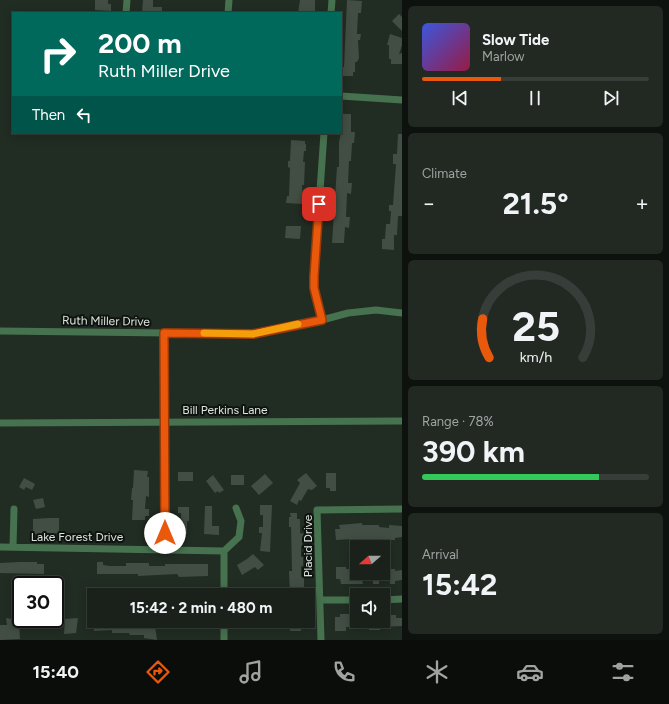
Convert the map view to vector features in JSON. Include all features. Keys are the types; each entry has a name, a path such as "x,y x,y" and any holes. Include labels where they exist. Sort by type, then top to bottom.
{"street":[{"path":"126,12 127,0"},
{"path":"228,12 229,0"},
{"path":"331,12 332,0"},
{"path":"342,96 402,100"},
{"path":"322,320 314,288 314,277 324,134"},
{"name":"Ruth Miller Drive","path":"0,331 253,334 355,312 376,310 402,313"},
{"path":"164,333 165,549"},
{"name":"Bill Perkins Lane","path":"0,424 165,421 402,420"},
{"path":"224,588 224,551 239,537 241,521 236,508"},
{"path":"12,547 14,509"},
{"name":"Placid Drive","path":"321,640 317,510 402,509"},
{"name":"Lake Forest Drive","path":"0,547 224,551"},
{"path":"390,600 402,599"},
{"path":"320,600 350,600"},
{"path":"224,628 224,640"}],"building":[{"path":"95,0 108,0 108,4 111,4 111,11 95,10"},
{"path":"143,0 153,0 153,7 162,7 162,12 142,12"},
{"path":"300,0 315,0 315,12 298,12"},
{"path":"347,0 362,1 361,13 358,13 357,34 361,34 360,40 358,40 359,58 357,62 355,62 355,72 353,72 353,76 342,76 342,67 344,67"},
{"path":"399,14 402,17 402,31 392,21"},
{"path":"390,34 402,38 402,45 399,54 402,53 402,64 391,64 391,59 389,59 389,45 387,45"},
{"path":"342,114 351,114 351,132 355,132 354,143 352,143 351,161 349,161 348,183 352,183 351,194 347,193 346,217 350,217 349,228 345,227 344,243 332,243 337,167 339,167 339,142 342,134"},
{"path":"398,134 402,134 402,216 398,216 397,235 394,235 394,250 382,249 382,239 385,239 386,224 390,224 391,211 389,211 389,205 393,205 396,164 393,164 393,154 397,154"},
{"path":"291,140 305,141 306,144 303,162 305,162 304,185 302,185 303,204 286,203 287,196 289,196 290,168 288,167 288,161 290,161"},
{"path":"286,226 301,226 300,239 285,238"},
{"path":"134,470 148,471 147,477 149,477 149,497 146,496 145,509 149,509 149,516 145,516 145,520 132,520 133,500 131,500"},
{"path":"178,472 193,472 193,481 178,481"},
{"path":"306,473 317,486 312,490 308,489 297,505 290,501 300,483 297,480"},
{"path":"326,473 336,473 336,491 330,491 330,488 326,488"},
{"path":"265,474 273,483 259,495 251,486"},
{"path":"213,475 224,490 219,493 218,491 215,493 206,481"},
{"path":"231,475 244,475 244,485 231,485"},
{"path":"24,478 35,484 32,490 26,487 24,490 19,487"},
{"path":"43,498 45,507 36,509 33,500"},
{"path":"260,505 272,505 270,552 260,551 262,533 259,533 259,527 263,527 263,515 260,515"},
{"path":"205,506 212,506 212,526 219,526 219,535 204,534"},
{"path":"178,507 189,507 187,534 178,535 178,526 181,526 181,513 178,513"},
{"path":"290,513 297,513 297,519 300,519 300,533 304,534 301,546 303,566 301,566 301,577 304,577 304,588 290,588 289,571 292,571 291,527 289,527 289,517 291,517"},
{"path":"59,518 59,533 33,534 33,519"},
{"path":"362,523 362,525 379,525 379,527 389,528 389,525 402,526 402,537 395,538 395,540 336,540 335,529 340,529 339,525"},
{"path":"253,554 264,565 258,570 255,567 242,575 237,565"},
{"path":"37,562 37,564 44,564 44,574 0,573 0,563"},
{"path":"97,562 103,562 103,565 110,566 126,566 126,563 149,563 149,566 165,566 165,564 208,564 208,576 179,577 177,574 138,576 138,574 97,574"},
{"path":"336,567 346,567 346,569 350,569 350,580 362,580 363,584 341,584 340,579 336,579"},
{"path":"390,569 395,569 395,571 402,570 402,580 395,581 395,584 390,584"},
{"path":"373,580 390,580 379,581 379,584 373,584"},
{"path":"340,614 350,614 350,627 346,627 346,631 335,631 335,617 340,617"},
{"path":"390,615 396,615 396,618 402,618 402,626 390,627"},
{"path":"6,618 12,619 12,628 19,628 20,639 0,640 0,625 7,625"},
{"path":"78,618 76,633 64,634 65,619"},
{"path":"94,628 155,628 157,640 144,638 144,635 112,633 112,630 94,631"},
{"path":"290,628 301,628 301,631 290,631"},
{"path":"369,628 380,628 380,630 369,630"}],"slow traffic":[{"path":"204,333 253,334 298,324"}],"route":[{"path":"165,533 164,333 253,334 322,320 314,288 319,204"}]}
